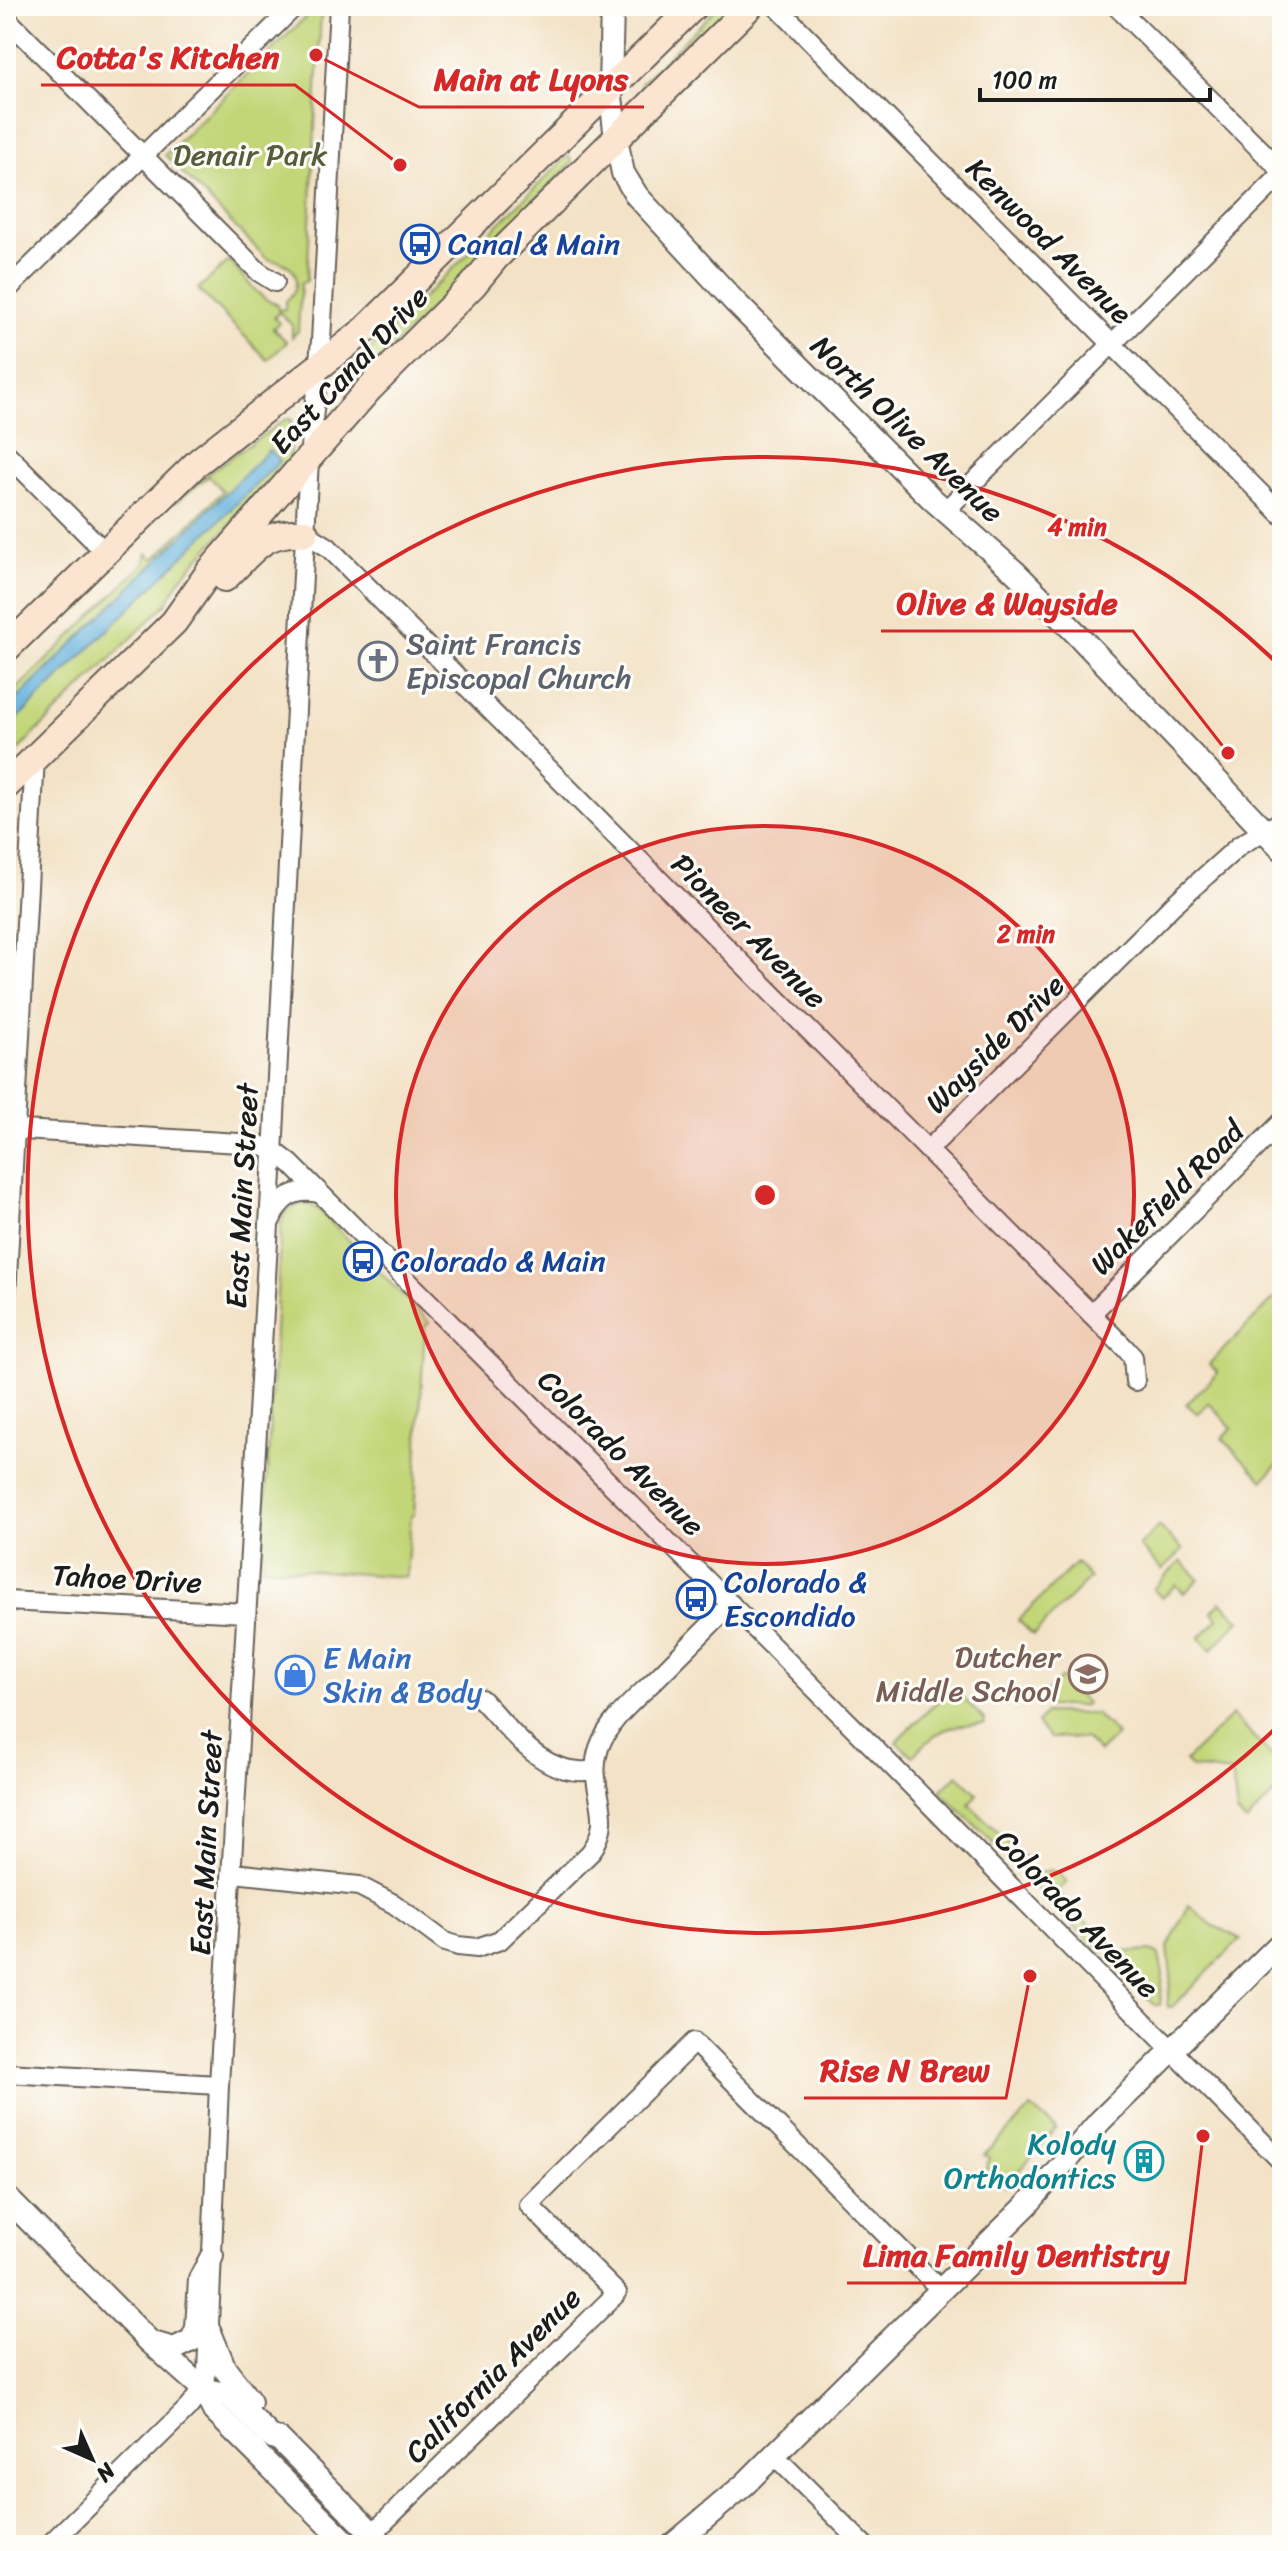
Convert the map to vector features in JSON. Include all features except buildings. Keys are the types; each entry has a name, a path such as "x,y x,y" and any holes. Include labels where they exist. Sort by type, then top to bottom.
{"main road":[{"name":"East Canal Drive","path":"6,649 213,449 365,330 694,6"},
{"name":"East Canal Drive","path":"6,786 174,622 210,571 369,389 473,285 496,257 750,6"},
{"path":"174,622 220,584 268,537 305,533"}],"street":[{"path":"6,291 295,6"},
{"name":"East Main Street","path":"203,2389 207,2372 219,2085 309,459 319,367 339,6"},
{"name":"North Olive Avenue","path":"612,6 610,88 616,139 625,177 660,223 945,511 1023,580 1273,826 1282,849"},
{"name":"Kenwood Avenue","path":"776,6 1282,515"},
{"path":"945,511 1282,173 1116,6"},
{"path":"6,18 259,272 275,282"},
{"path":"6,453 105,552"},
{"name":"Pioneer Avenue","path":"305,533 328,547 1091,1314 1133,1357 1135,1381"},
{"path":"6,1296 11,1129 35,757"},
{"name":"Wayside Drive","path":"928,1150 1173,905 1236,847 1273,826"},
{"name":"Wakefield Road","path":"1091,1314 1282,1122"},
{"path":"11,1129 256,1144 273,1150"},
{"name":"Colorado Avenue","path":"273,1150 291,1164 731,1604 1282,2162"},
{"path":"268,1227 277,1207 288,1196 301,1190 319,1193"},
{"name":"Tahoe Drive","path":"6,1601 246,1613"},
{"path":"233,1873 359,1886 387,1899 445,1942 471,1948 489,1945 506,1935 595,1846 603,1819 595,1770 600,1744 611,1724 731,1604"},
{"path":"481,1699 541,1759 561,1769 595,1770"},
{"path":"673,2545 774,2455 941,2290 1033,2198 1094,2128 1282,1942"},
{"name":"California Avenue","path":"372,2541 617,2293 529,2205 694,2042 941,2290"},
{"path":"6,2073 219,2085"},
{"path":"6,2197 149,2341 203,2389 214,2411 349,2545"},
{"path":"149,2341 174,2349 192,2340 197,2328 200,2279 212,2256"},
{"path":"209,2330 232,2381 276,2429 280,2440 372,2541"},
{"path":"203,2389 229,2395 270,2436 280,2440"},
{"path":"49,2545 188,2408 203,2389"},
{"path":"774,2455 864,2545"}],"green space":[{"name":"Denair Park","path":"317,6 321,13 307,281 301,283 298,331 292,337 292,325 279,312 274,318 279,323 273,328 287,342 268,360 198,289 229,261 258,293 277,304 278,310 285,309 286,301 295,287 293,271 283,263 265,257 165,155"},
{"path":"719,6 739,6 646,95 641,91 641,83"},
{"path":"568,156 571,164 483,251 465,275 365,375 340,389 340,379"},
{"path":"286,419 291,419 290,458 181,578 166,604 6,762 6,730 280,461 269,450 6,710 6,700 144,564 147,553 154,559 223,491 209,476 173,504 175,500"},
{"path":"299,1204 318,1209 429,1322 425,1327 414,1515 411,1516 406,1577 262,1567 281,1223 286,1212"},
{"path":"1282,1291 1282,1460 1263,1480 1222,1438 1232,1428 1209,1403 1198,1414 1186,1404 1218,1373 1209,1364"},
{"path":"1159,1526 1183,1550 1162,1570 1139,1546"},
{"path":"1181,1561 1199,1579 1184,1593 1176,1585 1162,1598 1153,1589"},
{"path":"1076,1563 1090,1578 1033,1635 1018,1620"},
{"path":"1221,1602 1240,1620 1211,1650 1199,1638 1218,1619 1212,1611"},
{"path":"1061,1678 1086,1703 1083,1706 1048,1706 1040,1699"},
{"path":"952,1687 985,1720 984,1724 961,1725 944,1730 913,1756 896,1742"},
{"path":"1045,1713 1096,1714 1117,1735 1099,1752 1085,1738 1050,1738 1037,1724"},
{"path":"1232,1715 1282,1766 1282,1786 1246,1822 1237,1813 1232,1773 1192,1768 1185,1761"},
{"path":"958,1775 978,1794 969,1804 1029,1861 1018,1869 940,1791"},
{"path":"1050,1870 1067,1882 1057,1892 1109,1946 1102,1953 1032,1884 1039,1873"},
{"path":"1189,1905 1212,1925 1241,1939 1172,2007 1167,2007 1171,1976 1168,1947"},
{"path":"1151,1951 1159,1955 1163,1974 1160,2005 1154,2005 1107,1958 1114,1952"},
{"path":"1031,2108 1056,2128 1006,2187 986,2168 990,2157 984,2155"}],"water":[{"path":"269,450 280,461 6,730 6,710"}],"place":[{"name":"Main at Lyons","path":"316,55"},
{"name":"Cotta's Kitchen","path":"400,165"},
{"name":"Canal & Main","path":"420,244"},
{"name":"Saint Francis Episcopal Church","path":"378,661"},
{"name":"Olive & Wayside","path":"1228,753"},
{"name":"Colorado & Main","path":"363,1261"},
{"name":"Colorado & Escondido","path":"696,1599"},
{"name":"Dutcher Middle School","path":"1088,1674"},
{"name":"E Main Skin & Body","path":"295,1675"},
{"name":"Rise N Brew","path":"1030,1976"},
{"name":"Lima Family Dentistry","path":"1203,2136"},
{"name":"Kolody Orthodontics","path":"1144,2161"}]}
